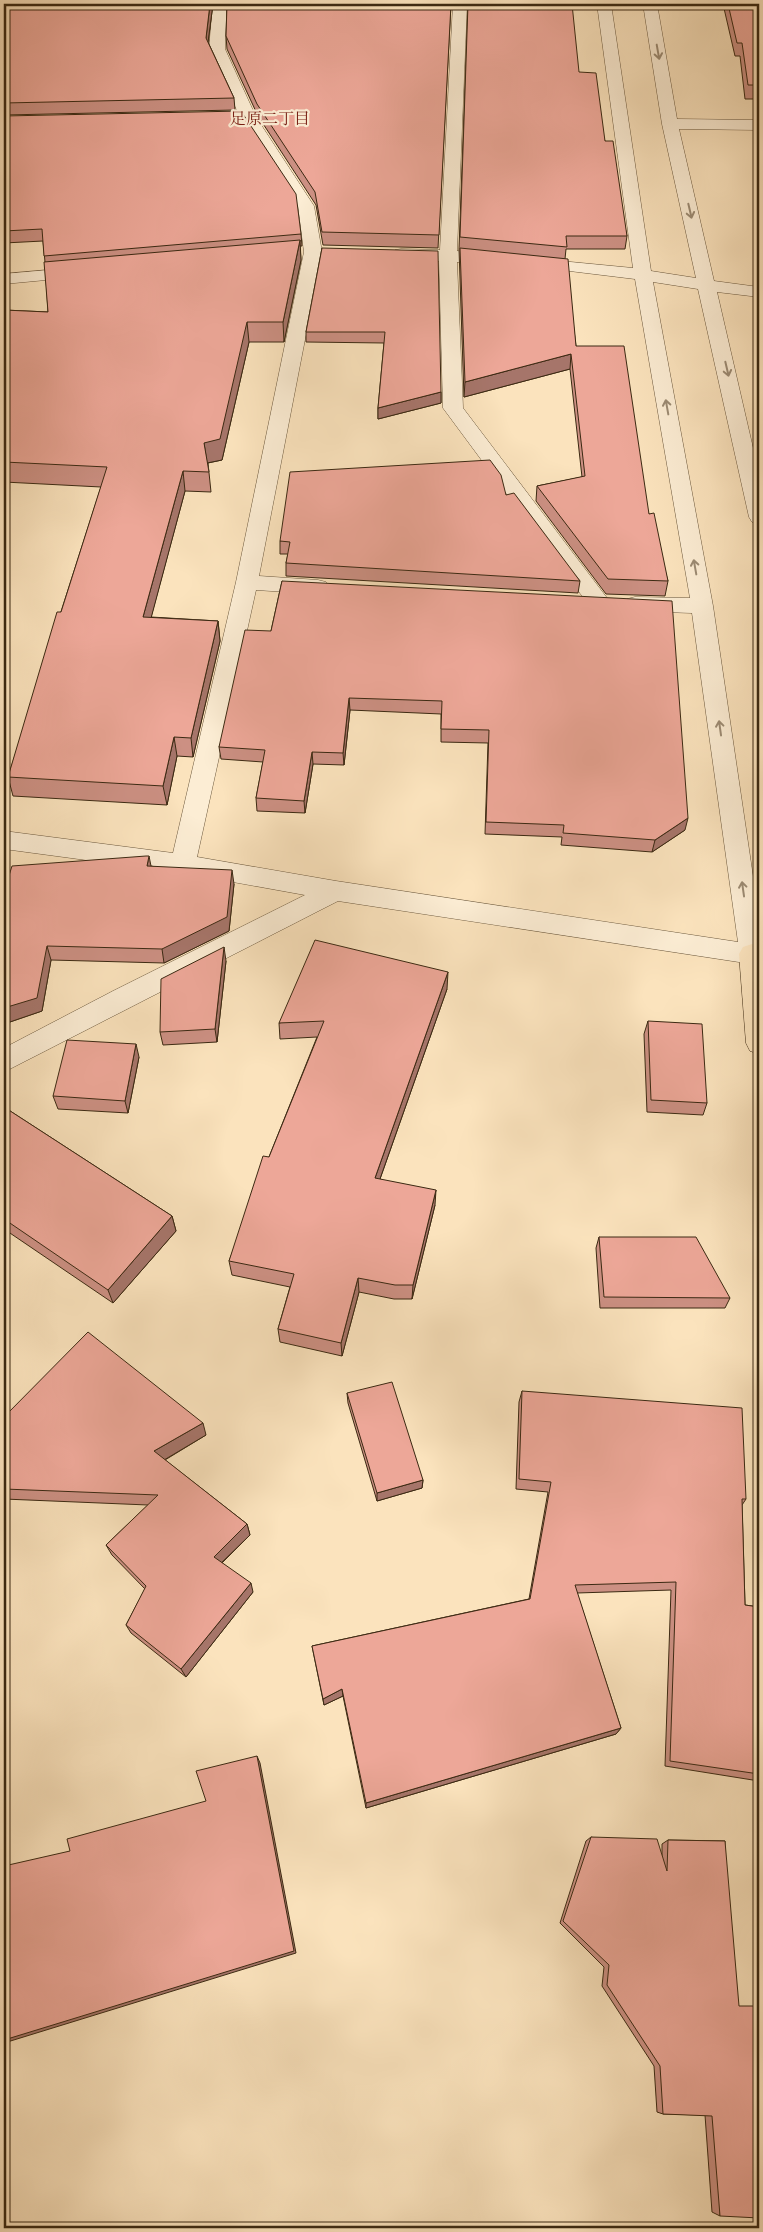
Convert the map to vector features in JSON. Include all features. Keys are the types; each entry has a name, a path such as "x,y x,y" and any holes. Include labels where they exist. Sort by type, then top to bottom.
{"main road":[{"path":"756,955 759,1042"}],"street":[{"path":"183,864 323,252 306,206 248,117 217,50 220,4"},
{"path":"460,4 448,256 453,408 599,603"},
{"path":"4,840 183,864 336,891 756,955 702,606 644,275 604,4"},
{"path":"650,4 670,124 759,516"},
{"path":"228,117 248,117"},
{"path":"670,124 759,125"},
{"path":"294,254 323,252"},
{"path":"381,254 448,256 644,275 708,287 759,292"},
{"path":"4,279 100,271"},
{"path":"247,582 335,588"},
{"path":"570,601 702,606"},
{"path":"4,1061 122,998 336,891"}],"building":[{"path":"4,4 210,4 206,38 234,98 4,103"},
{"path":"227,4 451,4 439,235 322,232 315,192 257,104 226,36"},
{"path":"468,4 572,4 579,72 596,73 605,141 613,141 627,236 566,236 567,247 460,237"},
{"path":"728,4 759,4 759,85 748,85 742,43 737,43"},
{"path":"241,111 296,194 301,234 44,256 42,229 4,231 4,116"},
{"path":"300,240 283,322 247,322 220,439 204,443 209,472 183,471 143,617 218,621 191,738 174,737 163,786 8,777 57,612 61,612 107,467 4,462 4,310 48,312 44,262"},
{"path":"322,248 438,251 441,392 378,408 385,332 306,332"},
{"path":"460,248 568,259 576,346 624,346 649,514 654,513 668,581 608,579 537,486 585,476 571,354 465,382"},
{"path":"490,460 501,475 506,495 514,493 580,581 286,563 290,542 280,541 290,472"},
{"path":"282,581 672,601 688,818 655,840 563,833 564,825 486,822 489,730 441,729 442,701 349,698 343,753 312,752 304,801 256,798 265,750 219,747 245,630 271,631"},
{"path":"149,856 147,866 232,870 227,917 162,949 47,946 37,998 4,1008 4,882 7,882 12,866"},
{"path":"315,940 448,972 375,1178 436,1190 413,1285 395,1285 358,1278 341,1343 278,1329 294,1274 229,1261 263,1156 269,1157 324,1021 279,1023"},
{"path":"224,947 215,1029 160,1032 161,979"},
{"path":"648,1021 702,1024 707,1103 651,1100"},
{"path":"67,1040 136,1044 125,1101 53,1096"},
{"path":"4,1107 172,1216 108,1290 4,1219"},
{"path":"599,1237 696,1237 730,1298 604,1297"},
{"path":"88,1332 203,1423 154,1451 247,1524 214,1557 251,1583 181,1669 126,1625 146,1586 106,1545 158,1495 4,1489 4,1417"},
{"path":"392,1382 423,1480 377,1493 347,1393"},
{"path":"522,1391 742,1408 746,1499 742,1499 745,1605 759,1607 759,1774 670,1761 676,1582 575,1585 621,1728 366,1803 342,1689 323,1699 312,1646 530,1599 551,1482 519,1479"},
{"path":"257,1756 294,1951 4,2040 4,1866 70,1851 67,1839 206,1801 196,1771"},
{"path":"591,1837 657,1839 667,1871 668,1840 725,1841 739,2006 759,2006 759,2218 720,2216 712,2116 663,2114 660,2066 607,1985 609,1965 563,1921"}],"district":[{"name":"足原二丁目","path":"270,118"}]}
